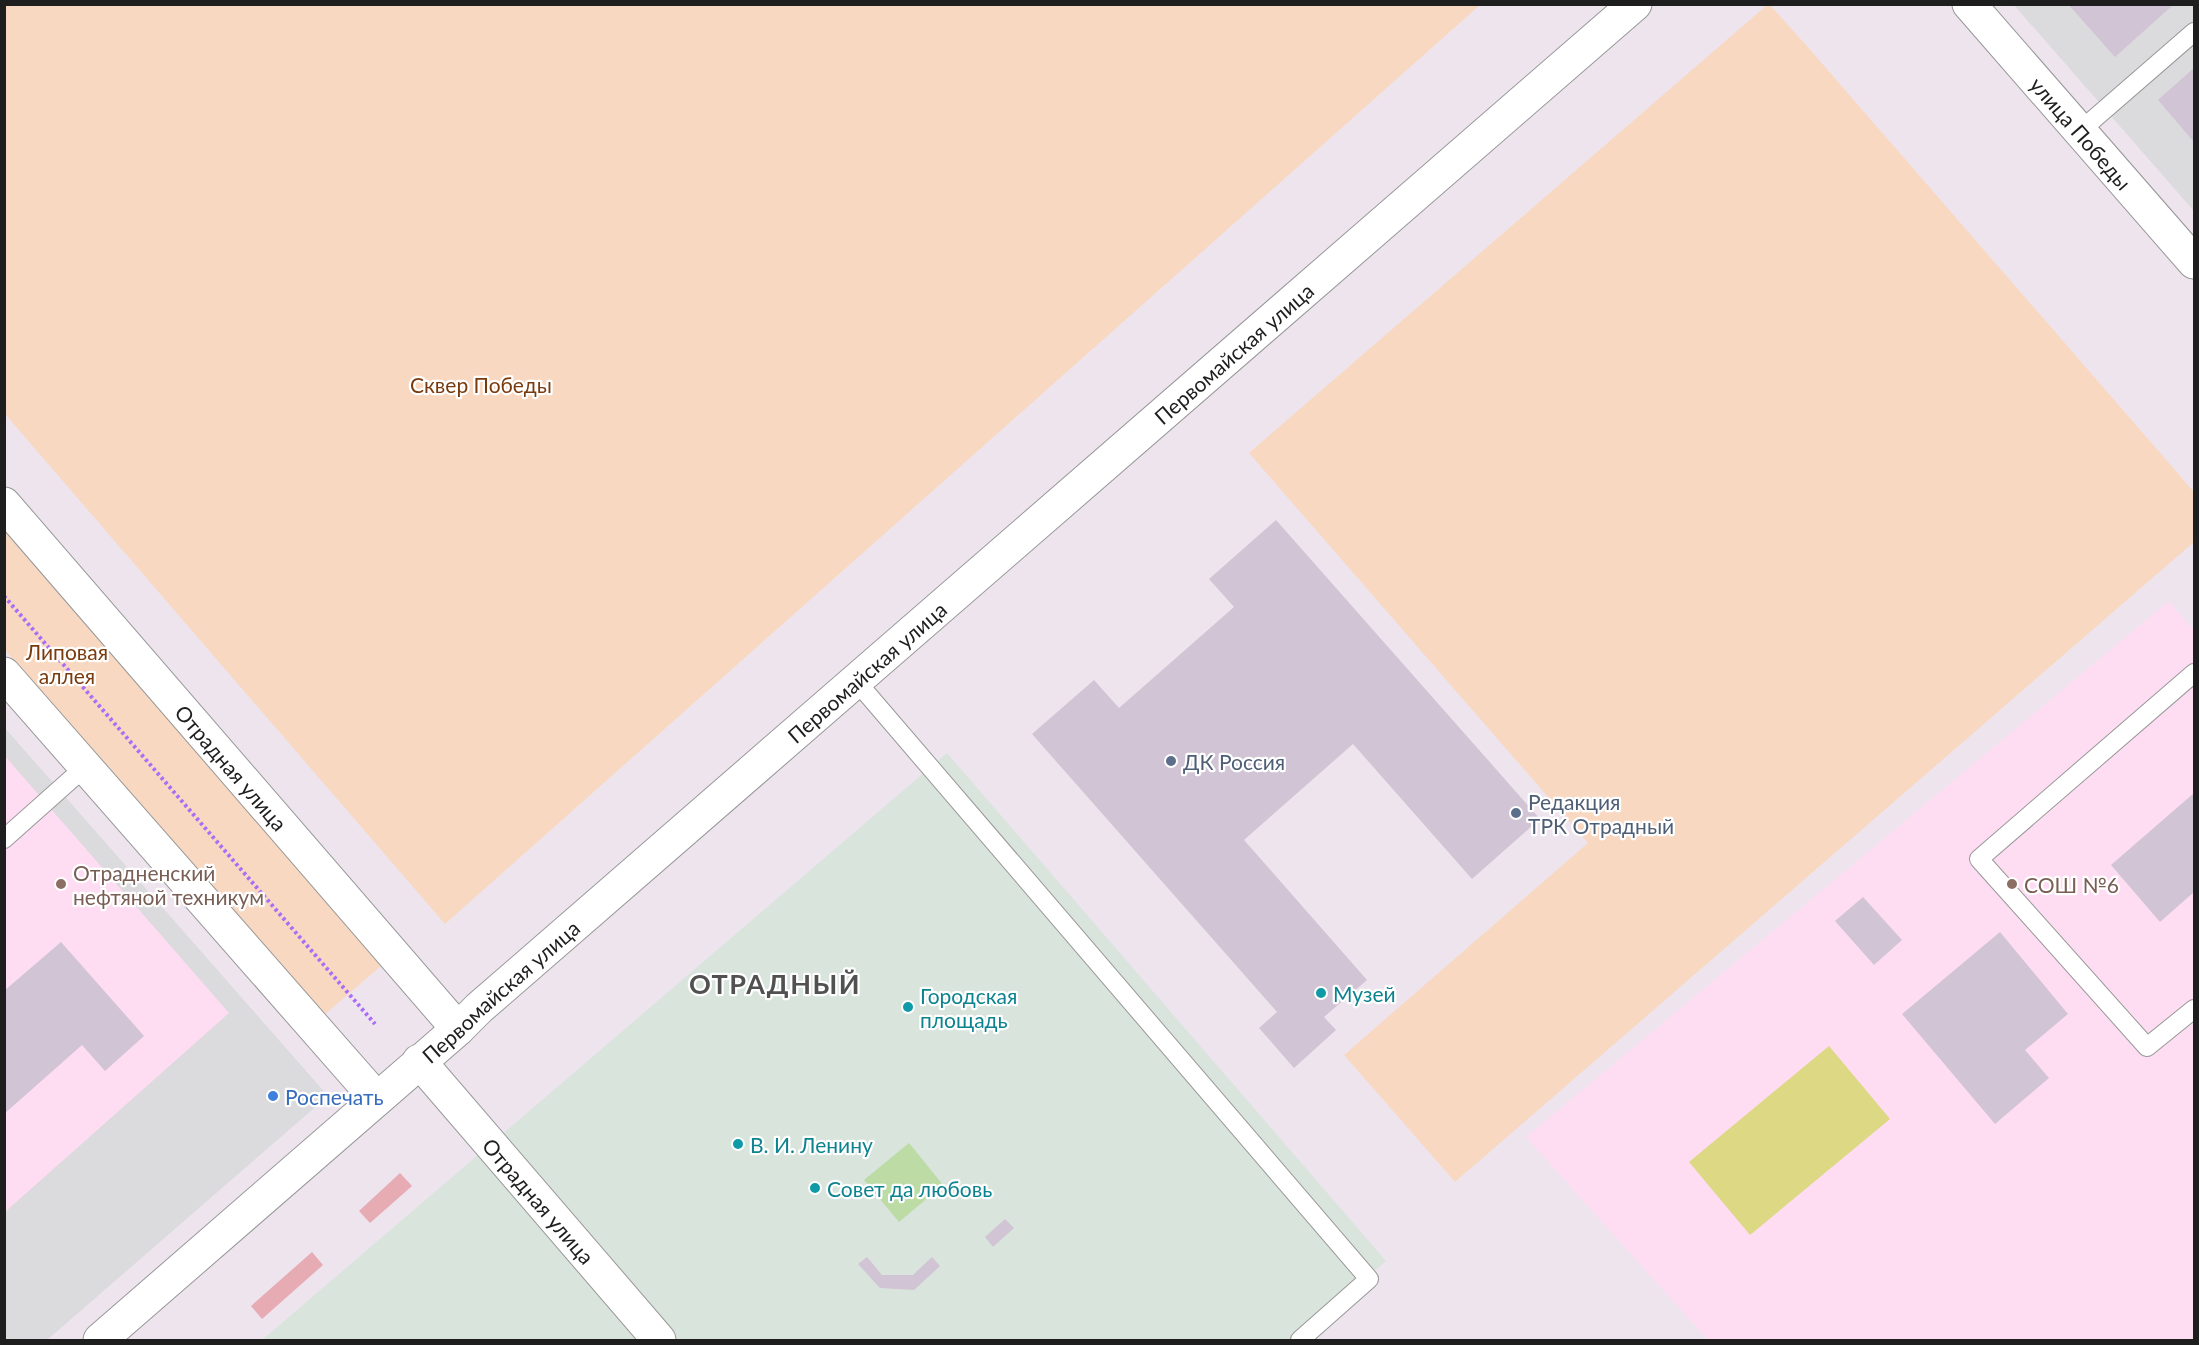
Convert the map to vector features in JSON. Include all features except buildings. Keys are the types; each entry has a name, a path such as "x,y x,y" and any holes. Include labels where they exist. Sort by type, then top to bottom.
{"street":[{"name":"Первомайская улица","path":"100,1341 458,1029 479,1008 1635,4"},
{"name":"улица Победы","path":"1969,4 2194,262"},
{"name":"Отрадная улица","path":"4,504 458,1029"},
{"path":"4,674 377,1099"},
{"name":"Отрадная улица","path":"419,1062 659,1341"}],"lane":[{"path":"2080,131 2194,32"},
{"path":"2194,673 1978,859 2147,1047 2194,1009"},
{"path":"857,682 1369,1279 1300,1341"},
{"path":"4,839 86,766"}],"path":[{"path":"4,596 375,1024"}],"shaded area":[{"path":"2014,5 2194,5 2194,211"},
{"name":"СОШ №6","path":"2169,601 2194,630 2194,1340 1708,1340 1526,1137"},
{"path":"4,727 328,1096 47,1340 5,1340"},
{"name":"Городская площадь","path":"947,753 1386,1261 1293,1340 262,1340"},
{"name":"Отрадненский нефтяной техникум","path":"4,755 229,1013 5,1212 4,1212"},
{"path":"1829,1046 1890,1119 1750,1235 1689,1162"},
{"path":"909,1143 943,1185 899,1222 864,1180"},
{"path":"400,1173 412,1186 370,1223 359,1211"},
{"path":"312,1252 323,1265 262,1319 251,1306"}],"green space":[{"name":"Сквер Победы","path":"4,5 1480,5 445,924 5,414"},
{"path":"1767,5 1770,5 1806,45 2194,492 2194,542 1455,1182 1344,1055 1588,843 1249,453"},
{"name":"Липовая аллея","path":"4,531 382,965 323,1016 5,650"}],"place":[{"name":"ДК Россия","path":"1171,761"},
{"name":"Редакция ТРК Отрадный","path":"1516,813"},
{"name":"Отрадненский нефтяной техникум","path":"61,884"},
{"name":"СОШ №6","path":"2012,884"},
{"name":"Музей","path":"1321,993"},
{"name":"Городская площадь","path":"908,1007"},
{"name":"Роспечать","path":"273,1096"},
{"name":"В. И. Ленину","path":"738,1144"},
{"name":"Совет да любовь","path":"815,1188"}],"district":[{"name":"ОТРАДНЫЙ","path":"775,983"}]}
